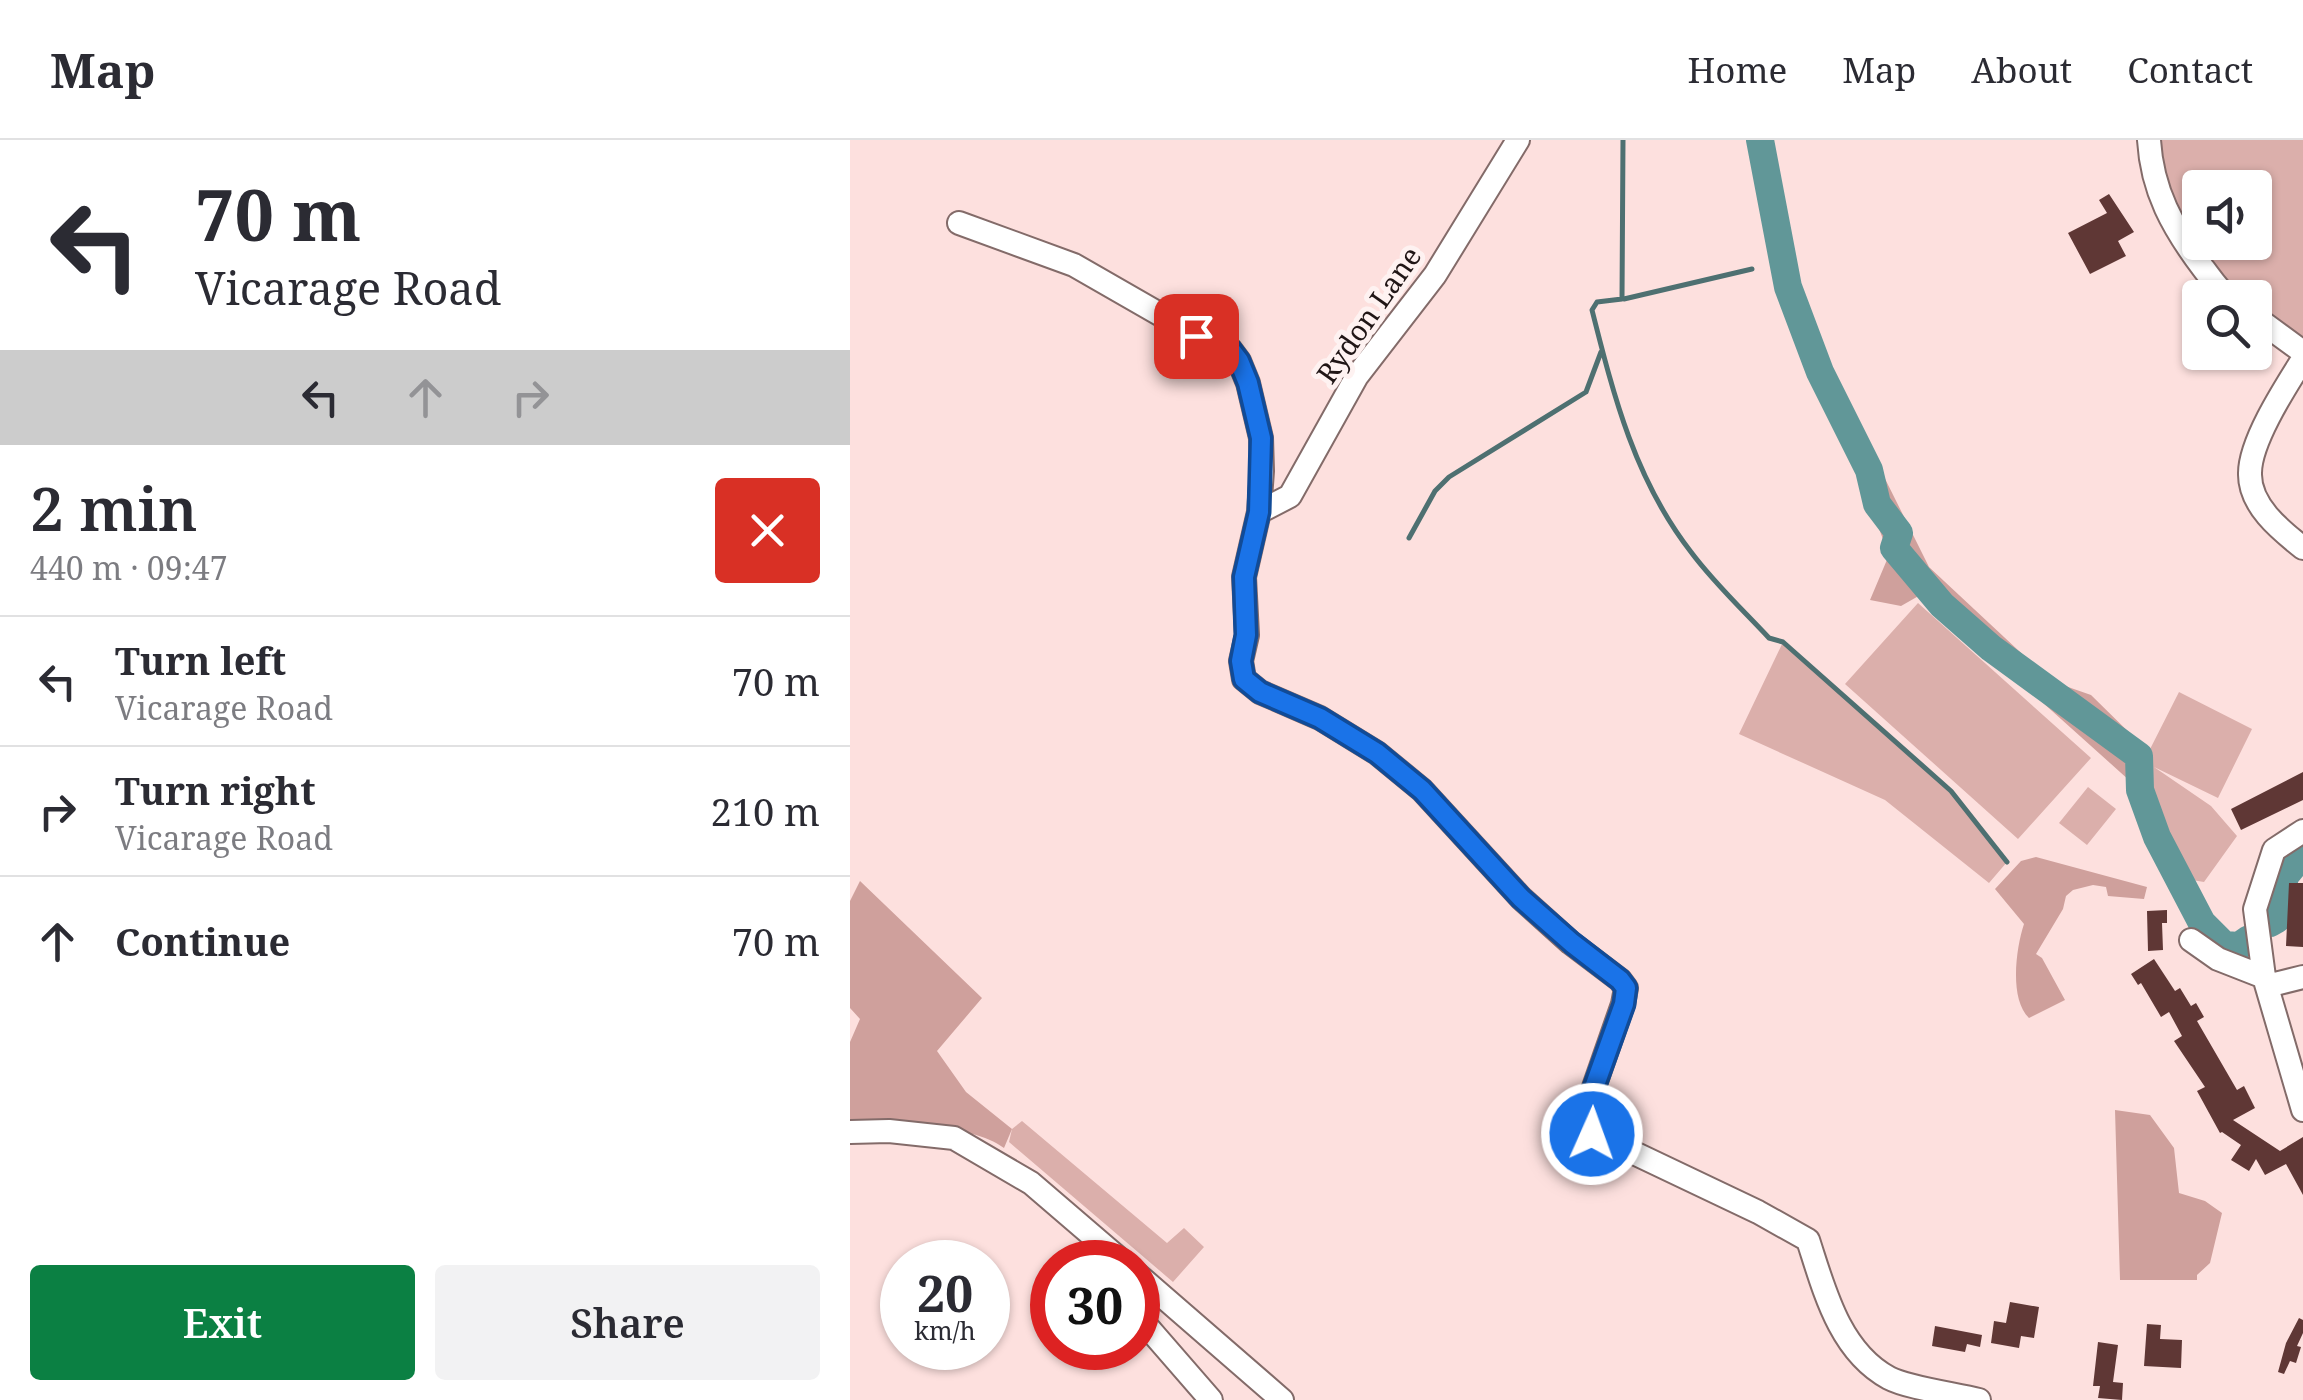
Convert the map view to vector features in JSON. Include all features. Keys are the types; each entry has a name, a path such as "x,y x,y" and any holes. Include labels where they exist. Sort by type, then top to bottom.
{"street":[{"name":"Rydon Lane","path":"1259,512 1290,496 1357,376 1436,275 1518,140"},
{"path":"2150,140 2151,168 2159,198 2179,236 2214,280"},
{"path":"960,223 1074,265 1196,336 1230,349 1248,383 1261,438 1259,512 1244,577 1244,679 1260,692 1320,718 1377,753 1422,790 1521,898 1620,980 1626,988 1624,1004 1586,1110 1584,1122 1592,1134 1758,1212 1808,1240 1832,1311 1858,1352 1890,1378 1979,1400"},
{"path":"2272,331 2303,356 2273,404 2250,472 2260,506 2283,533 2303,548"},
{"path":"2303,831 2274,850 2255,909 2265,982 2303,1110"},
{"path":"2191,940 2218,959 2265,982 2303,977"},
{"path":"850,1132 889,1131 954,1138 1031,1182 1096,1240"},
{"path":"1160,1294 1282,1400"},
{"path":"1160,1341 1211,1400"}],"shaded area":[{"path":"1753,140 1771,140 1799,306 1929,567 2051,681 2091,695 2149,752 2152,766 2140,790 1922,594 1901,606 1870,600 1889,555 1838,421 1793,329 1772,265"},
{"path":"2157,140 2303,140 2303,340 2272,317 2272,280 2225,280 2206,260 2272,260 2272,170 2182,170 2182,227"},
{"path":"1918,603 2091,758 2018,839 1845,684"},
{"path":"1783,642 1951,791 2007,862 1989,883 1885,800 1739,734"},
{"path":"2179,692 2252,729 2218,798 2154,767 2211,806 2237,836 2204,882 2180,878 2157,837 2140,790 2152,766 2144,761"},
{"path":"2088,787 2116,809 2087,845 2059,823"},
{"path":"2036,857 2147,887 2144,899 2108,896 2106,887 2093,885 2066,896 2063,909 2036,954 2065,1000 2029,1018 2017,986 2017,959 2024,924 1995,889 2021,861"},
{"path":"860,881 982,998 937,1051 966,1092 1012,1129 1004,1148 952,1130 850,1125 850,1042 860,1019 850,1008 850,901"},
{"path":"2115,1110 2150,1115 2174,1148 2179,1193 2205,1201 2222,1213 2210,1263 2197,1275 2197,1280 2120,1280"},
{"path":"1022,1121 1167,1243 1184,1228 1204,1247 1173,1282 1160,1271 1160,1240 1124,1240 1009,1142 1012,1129"}],"building":[{"path":"2109,194 2134,232 2118,241 2126,256 2090,274 2068,233 2107,213 2099,200"},
{"path":"2303,772 2303,800 2241,830 2231,809"},
{"path":"2289,883 2303,883 2303,947 2286,946"},
{"path":"2167,910 2167,923 2162,923 2163,950 2148,951 2147,911"},
{"path":"2154,959 2175,991 2180,988 2191,1006 2196,1003 2204,1017 2197,1021 2237,1090 2244,1086 2255,1108 2233,1120 2280,1151 2303,1137 2303,1195 2286,1164 2265,1175 2256,1159 2249,1171 2231,1160 2241,1145 2220,1133 2197,1091 2205,1087 2174,1041 2182,1036 2169,1012 2161,1017 2141,983 2138,985 2131,974"},
{"path":"2010,1302 2039,1307 2034,1338 2021,1336 2019,1348 1991,1343 1994,1321 2006,1323"},
{"path":"2299,1318 2303,1320 2303,1333 2297,1346 2301,1347 2296,1363 2290,1361 2284,1374 2278,1372 2286,1343"},
{"path":"2147,1324 2161,1325 2160,1339 2182,1340 2181,1368 2144,1366"},
{"path":"1935,1326 1982,1335 1980,1347 1967,1344 1965,1352 1932,1346"},
{"path":"2098,1342 2118,1345 2113,1382 2123,1383 2122,1400 2098,1398 2100,1386 2093,1386"}],"waterway":[{"path":"1623,140 1622,299 1597,302 1592,310 1618,406 1655,496 1700,563 1769,638 1783,642 1951,791 2007,862"},
{"path":"1760,140 1788,287 1820,372 1869,470 1877,504 1899,533 1894,548 1942,605 1991,648 2139,756 2140,790 2157,837 2202,923 2224,945 2239,946 2249,939"},
{"path":"1624,299 1752,269"},
{"path":"1409,538 1435,491 1449,477 1586,392 1601,352"},
{"path":"2270,923 2277,919 2285,876 2303,854"}],"route":[{"path":"1196,336 1230,349 1239,361 1261,438 1259,512 1244,577 1244,679 1260,692 1320,718 1377,753 1422,790 1521,898 1620,980 1626,988 1624,1004 1586,1110 1584,1122 1592,1134"}]}
